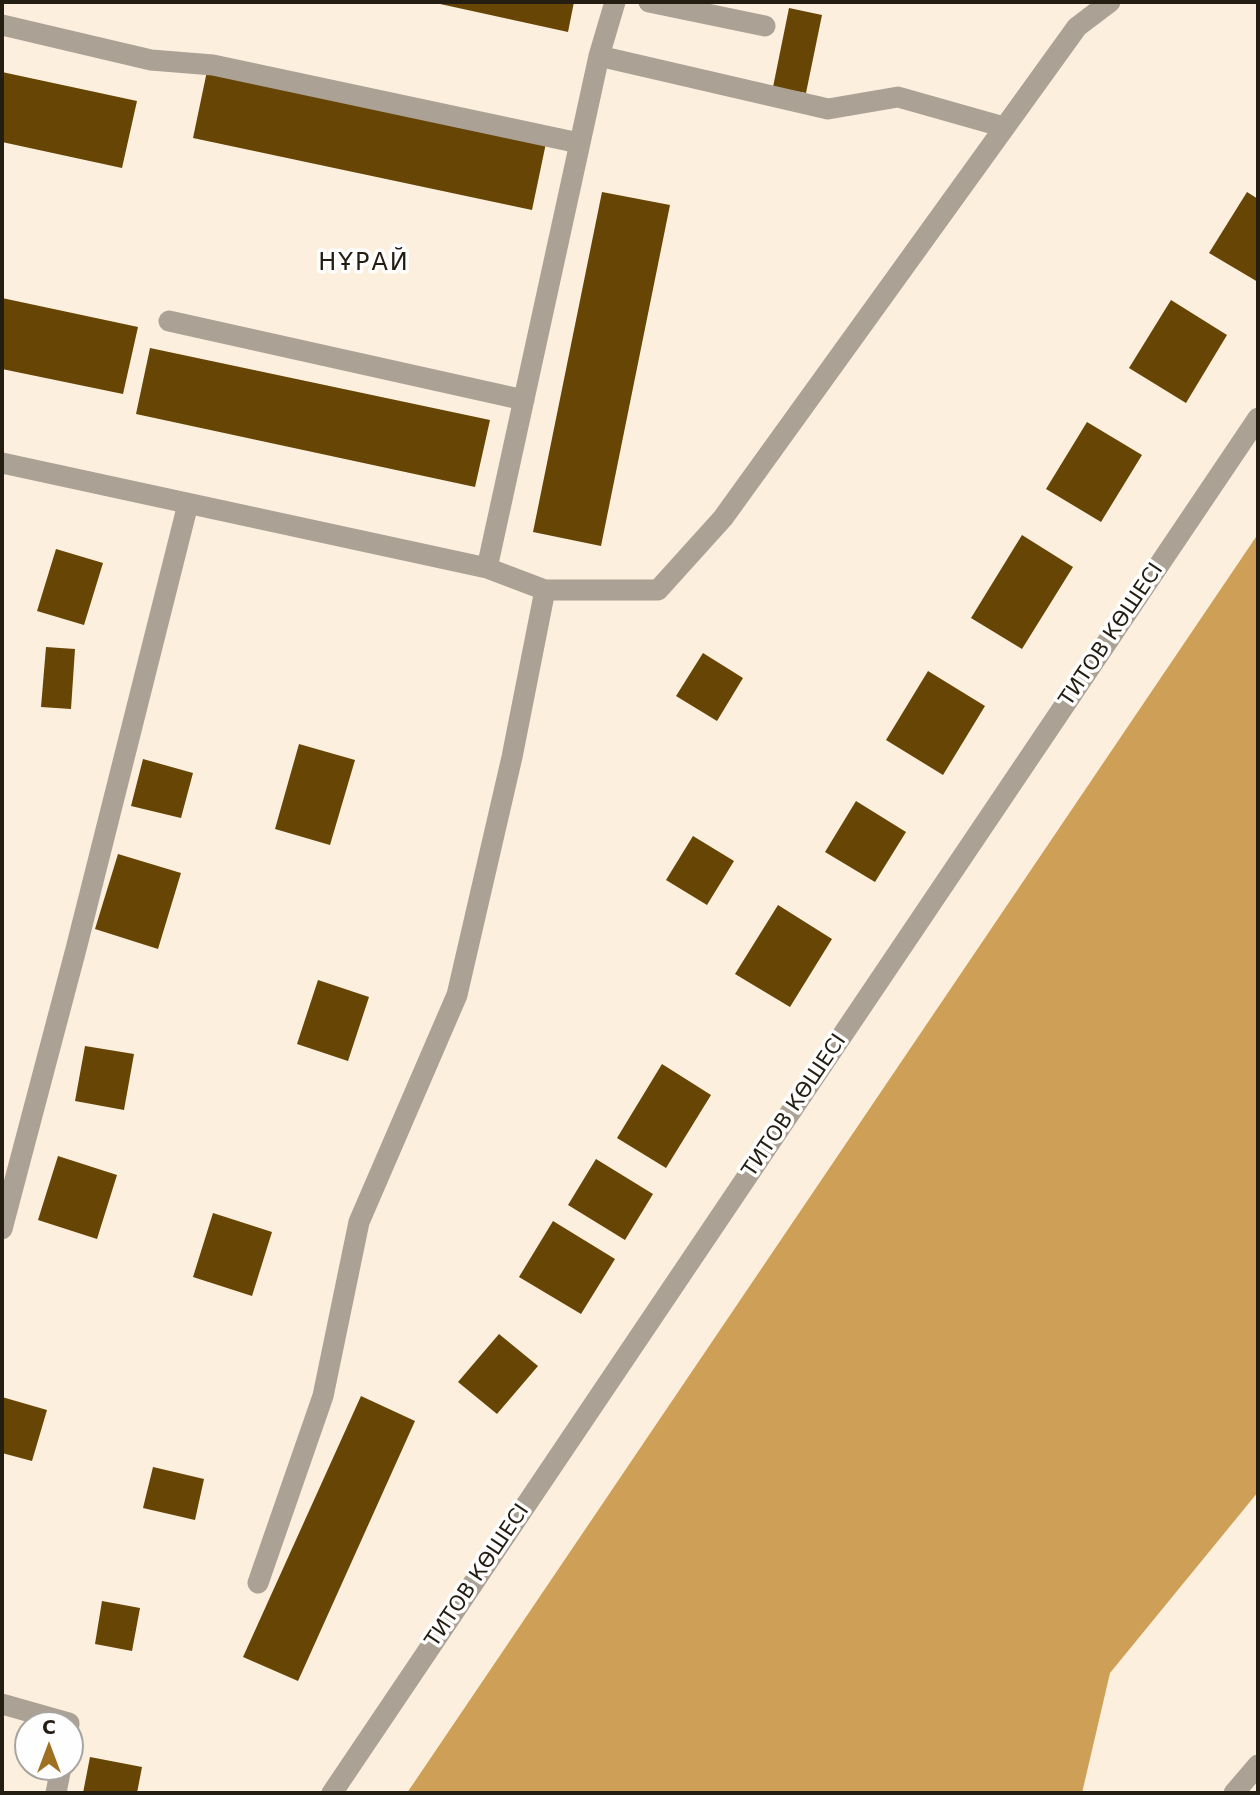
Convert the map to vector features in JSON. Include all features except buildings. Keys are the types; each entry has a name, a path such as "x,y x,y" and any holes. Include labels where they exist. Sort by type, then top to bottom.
{"street":[{"path":"487,568 598,56 615,2"},
{"path":"649,2 765,26"},
{"path":"2,463 487,568 545,590 658,590 723,519 1077,27 1110,2"},
{"path":"2,25 151,60 213,65 579,143"},
{"path":"598,56 828,109 898,97 1004,127"},
{"path":"169,321 524,400"},
{"name":"ТИТОВ КӨШЕСІ","path":"332,1793 1258,418"},
{"path":"2,1229 188,504"},
{"path":"258,1583 323,1396 359,1222 457,995 512,757 545,590"},
{"path":"2,1704 27,1711"},
{"path":"1234,1793 1258,1765"}],"shaded area":[{"path":"1258,534 1258,1492 1110,1673 1082,1793 407,1793"}],"district":[{"name":"НҰРАЙ","path":"364,264"}]}
